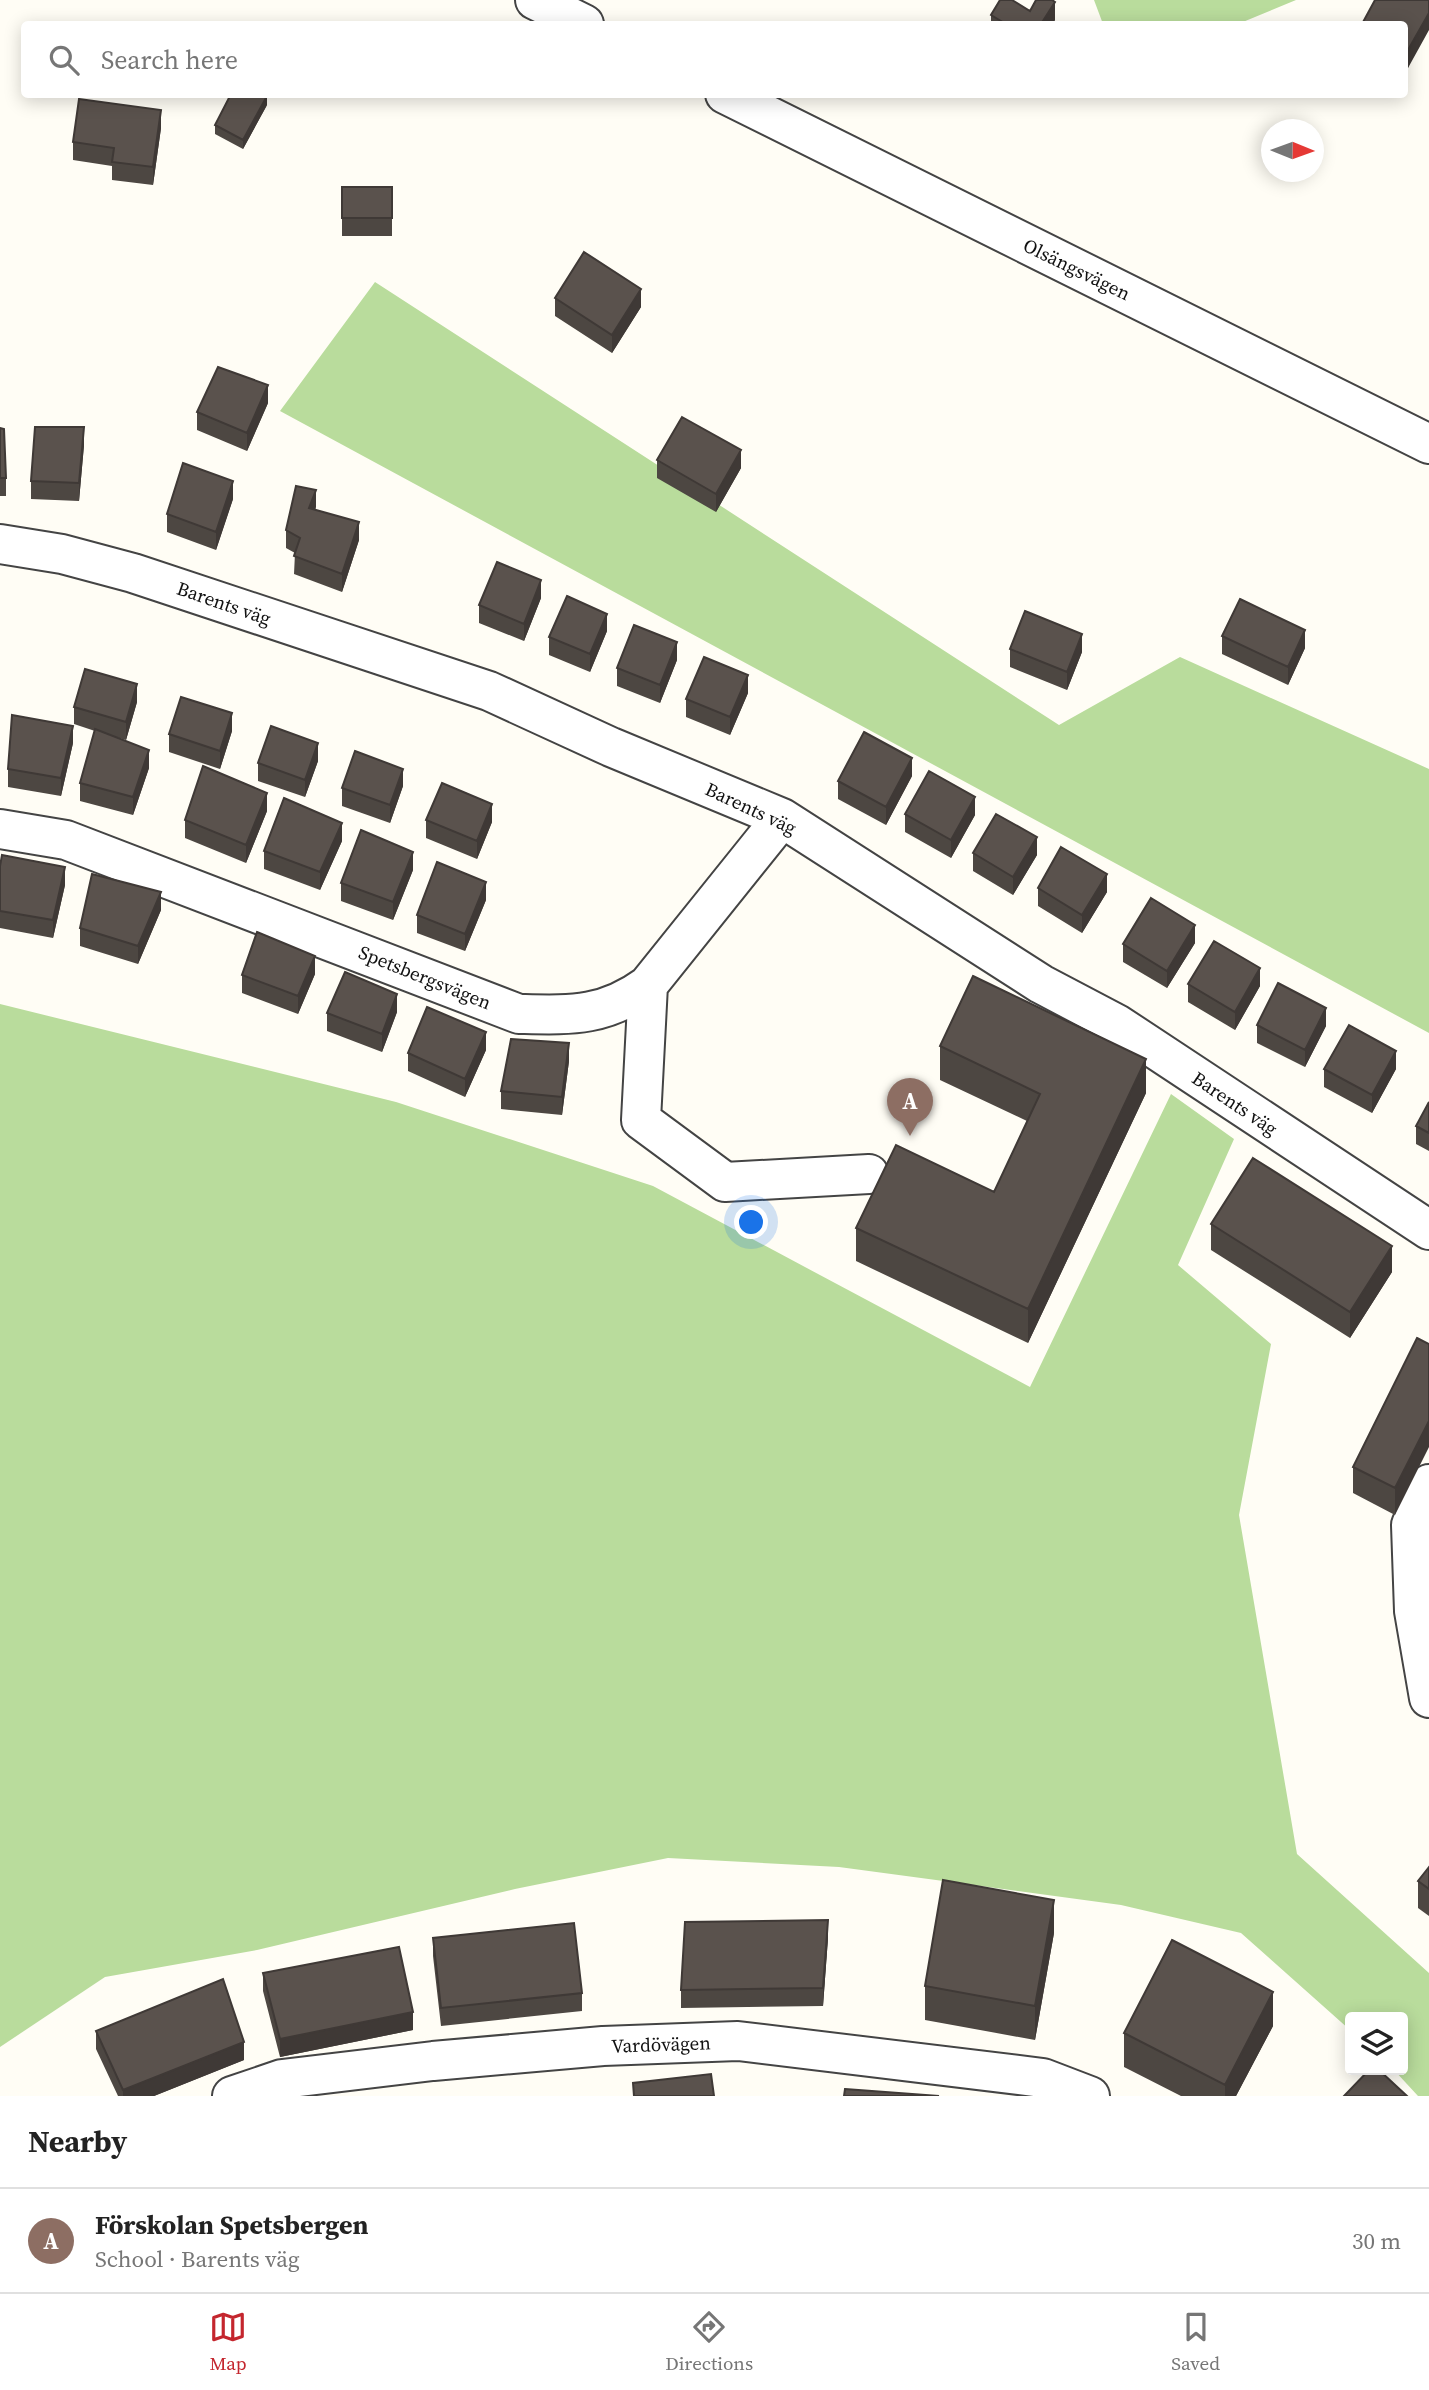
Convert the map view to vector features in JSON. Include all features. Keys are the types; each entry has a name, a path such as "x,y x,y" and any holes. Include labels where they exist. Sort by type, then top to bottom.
{"street":[{"path":"535,0 578,21"},
{"name":"Olsängsvägen","path":"733,98 1429,444"},
{"name":"Barents väg","path":"0,544 62,554 133,573 489,691 611,747 782,818 1041,984 1117,1024 1429,1230"},
{"name":"Spetsbergsvägen","path":"0,829 66,840 214,898 260,912 519,1014 583,1015 625,1002 648,985 782,818"},
{"path":"648,985 641,1120 725,1182 869,1174"},
{"path":"1429,1484 1411,1525 1413,1611 1429,1698"},
{"name":"Vardövägen","path":"232,2096 282,2080 433,2060 603,2046 738,2041 1043,2077 1090,2096"}],"green space":[{"path":"1094,0 1296,0 1245,21 1102,21"},
{"path":"375,282 1059,725 1180,657 1429,769 1429,1033 280,411"},
{"path":"0,1004 396,1102 653,1186 1030,1387 1171,1094 1234,1139 1178,1265 1271,1344 1239,1515 1297,1854 1429,1973 1429,2096 1418,2096 1399,2075 1408,2075 1408,2012 1345,2012 1345,2026 1241,1933 1121,1905 839,1867 668,1858 515,1889 257,1950 105,1977 0,2047"}],"building":[{"path":"1000,0 1012,0 1030,11 1036,0 1055,2 1043,21 1001,21 991,15"},
{"path":"1375,0 1429,0 1429,13 1408,50 1408,21 1364,21"},
{"path":"229,98 266,98 243,140 215,125"},
{"path":"79,99 161,110 153,167 112,162 114,148 73,142"},
{"path":"342,187 392,187 392,218 342,218"},
{"path":"584,252 641,289 612,335 555,298"},
{"path":"218,367 268,385 247,433 197,412"},
{"path":"682,417 741,450 716,494 657,460"},
{"path":"35,427 84,427 79,483 31,481"},
{"path":"0,428 4,429 6,478 0,478"},
{"path":"183,463 233,481 216,532 167,514"},
{"path":"296,486 316,490 309,508 359,522 342,574 294,556 300,538 286,530"},
{"path":"497,562 541,580 524,624 479,605"},
{"path":"567,596 607,614 590,654 549,637"},
{"path":"1240,599 1305,630 1288,667 1222,636"},
{"path":"1025,611 1082,634 1067,672 1010,649"},
{"path":"634,625 677,642 660,685 617,668"},
{"path":"704,657 748,675 730,717 686,699"},
{"path":"85,669 137,684 126,722 74,707"},
{"path":"181,697 232,713 220,751 169,734"},
{"path":"12,715 73,726 61,778 8,769"},
{"path":"271,726 318,743 305,780 258,763"},
{"path":"95,729 149,750 133,797 80,783"},
{"path":"864,732 912,758 886,807 838,781"},
{"path":"355,751 403,769 390,805 342,788"},
{"path":"203,766 267,793 246,845 185,820"},
{"path":"929,771 975,797 951,840 905,814"},
{"path":"442,783 492,804 477,841 426,820"},
{"path":"284,798 342,823 320,872 264,851"},
{"path":"996,814 1037,837 1013,877 973,853"},
{"path":"361,830 413,852 393,902 341,883"},
{"path":"1061,847 1107,874 1082,915 1038,888"},
{"path":"2,855 65,867 53,920 0,911"},
{"path":"437,862 486,882 465,934 417,915"},
{"path":"92,874 161,892 138,946 80,928"},
{"path":"1151,898 1195,925 1167,971 1123,944"},
{"path":"257,932 315,956 298,996 242,975"},
{"path":"1214,941 1260,968 1235,1012 1188,984"},
{"path":"345,972 397,994 382,1034 327,1013"},
{"path":"973,976 1146,1059 1028,1309 856,1228 896,1145 994,1192 1040,1094 940,1046"},
{"path":"1278,983 1326,1008 1305,1050 1257,1025"},
{"path":"427,1007 486,1032 465,1079 408,1053"},
{"path":"1349,1025 1396,1051 1372,1095 1324,1069"},
{"path":"511,1039 569,1043 562,1097 501,1091"},
{"path":"1429,1102 1429,1133 1416,1126"},
{"path":"1253,1158 1392,1246 1350,1312 1211,1224"},
{"path":"1417,1338 1429,1344 1429,1421 1395,1488 1353,1467"},
{"path":"1429,1867 1429,1889 1418,1881"},
{"path":"943,1880 1054,1900 1035,2006 925,1986"},
{"path":"828,1920 823,1988 681,1990 685,1922"},
{"path":"574,1923 582,1993 441,2008 433,1938"},
{"path":"1172,1940 1273,1992 1225,2085 1124,2033"},
{"path":"399,1947 413,2012 280,2039 263,1973"},
{"path":"223,1979 244,2042 123,2090 96,2031"},
{"path":"711,2074 714,2096 634,2096 633,2083"},
{"path":"1364,2075 1384,2075 1407,2096 1344,2096"},
{"path":"845,2089 939,2096 844,2096"}],"place":[{"name":"Förskolan Spetsbergen","path":"910,1136"}]}
